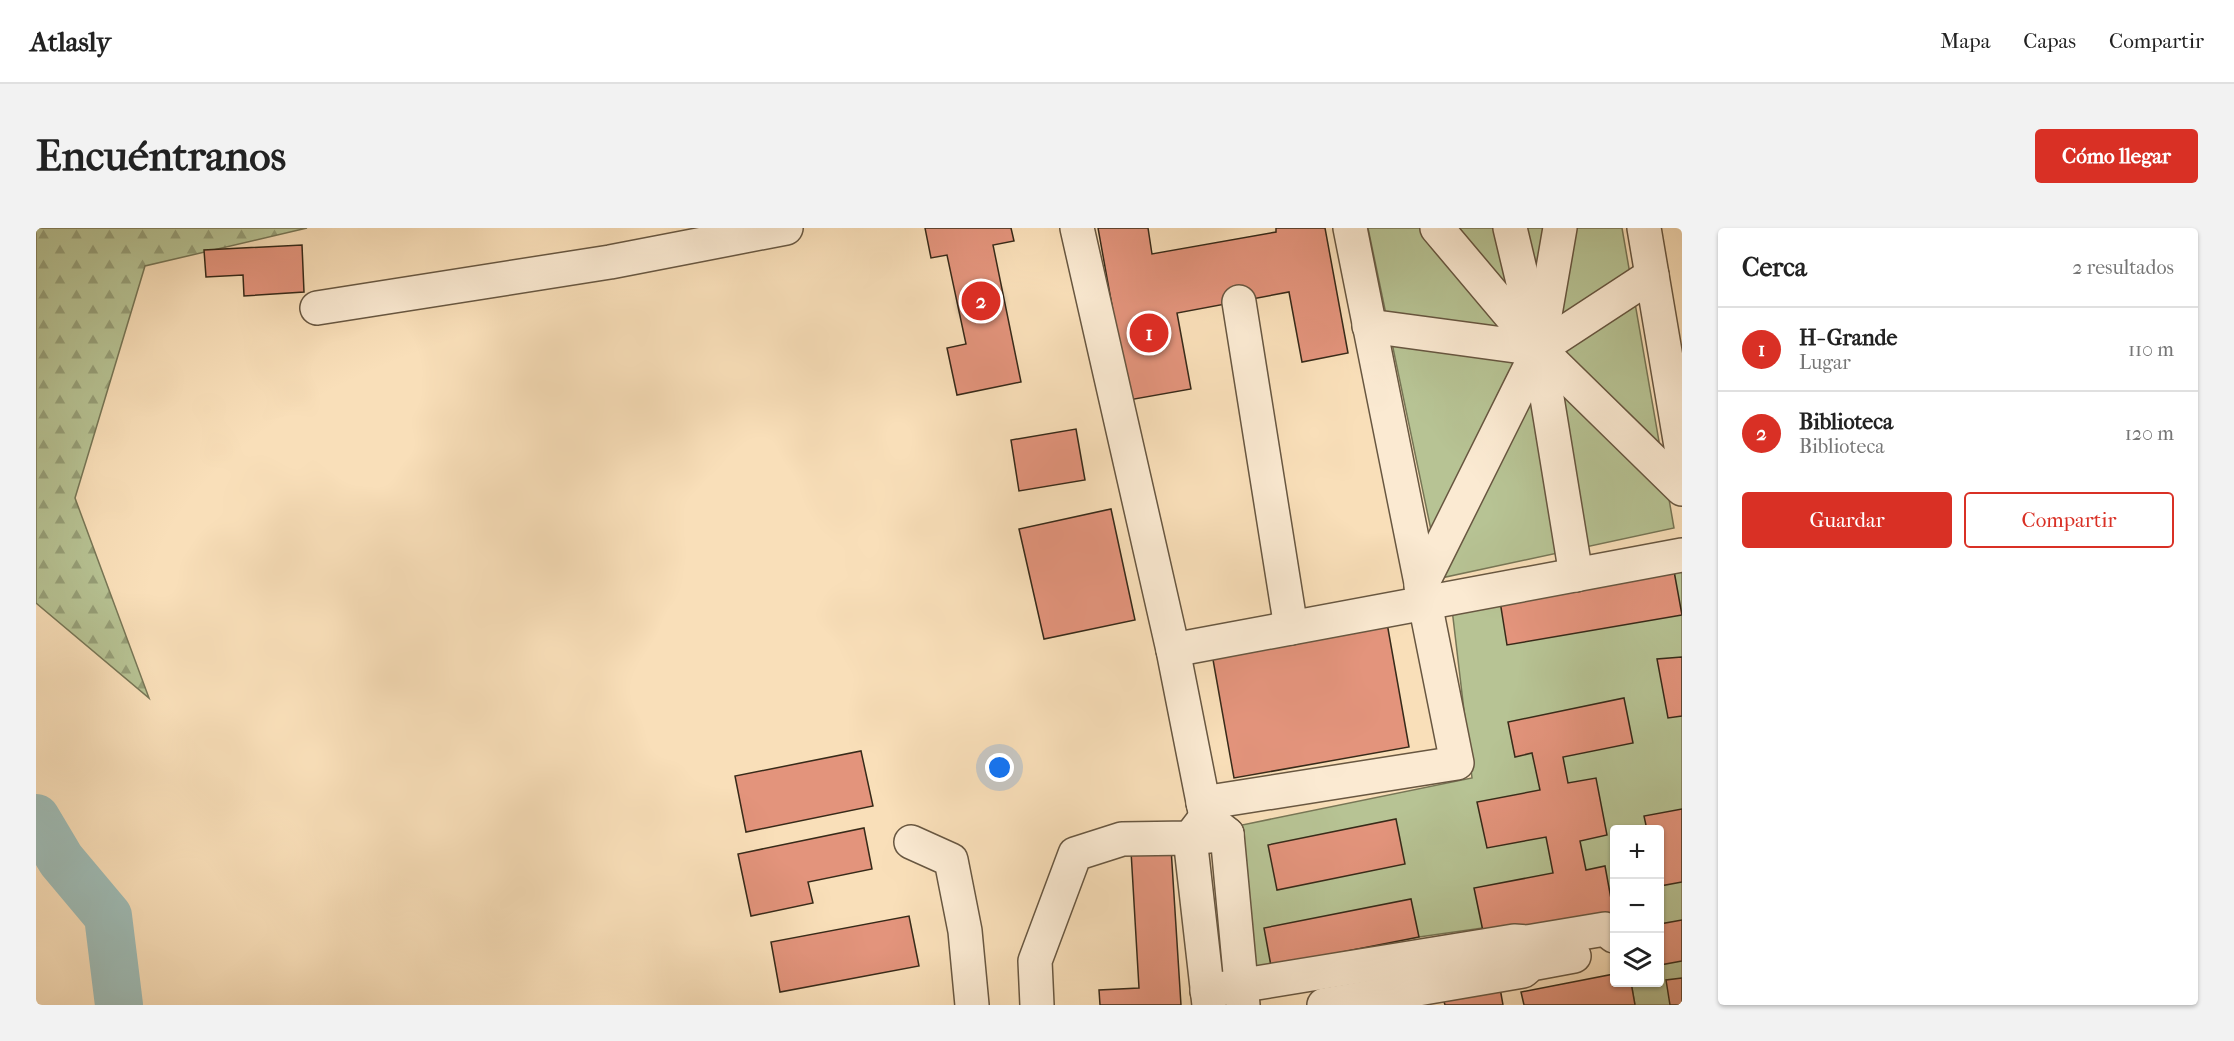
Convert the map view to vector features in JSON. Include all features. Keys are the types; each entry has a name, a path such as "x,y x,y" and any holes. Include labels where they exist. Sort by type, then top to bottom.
{"street":[{"path":"317,308 610,262 786,228"},
{"path":"1077,228 1173,650 1242,996"},
{"path":"1037,1005 1035,961 1075,854 1122,839 1206,823 1457,763 1350,228"},
{"path":"1437,228 1539,349 1682,489"},
{"path":"1510,228 1539,349 1576,575"},
{"path":"1423,595 1539,349 1560,228"},
{"path":"1644,228 1682,452"},
{"path":"1369,326 1539,349 1652,275"},
{"path":"1239,302 1292,628"},
{"path":"1173,650 1292,628 1423,595 1576,575 1682,555"},
{"path":"1206,823 1208,998 1242,996 1514,941 1527,942 1605,929 1610,933"},
{"path":"911,842 951,860 964,931 972,1005"},
{"path":"1324,1005 1523,971 1531,964 1610,950"}],"green space":[{"path":"36,228 307,228 145,266 75,498 149,698 36,603"},
{"path":"1368,228 1622,228 1674,528 1441,578"},
{"path":"1682,568 1682,1005 1635,1005 1632,987 1664,987 1664,825 1610,825 1610,916 1485,941 1482,928 1419,937 1271,966 1253,967 1242,825 1472,778 1452,609"}],"building":[{"path":"925,228 1011,228 1014,241 993,245 1021,382 957,395 947,348 966,344 947,255 931,258"},
{"path":"1098,228 1148,228 1152,254 1276,232 1276,228 1325,228 1348,353 1302,362 1289,292 1177,313 1191,389 1129,400"},
{"path":"302,245 304,292 244,296 243,275 206,277 204,250"},
{"path":"1076,429 1085,480 1019,491 1011,440"},
{"path":"1111,509 1135,620 1044,639 1019,529"},
{"path":"1674,571 1682,615 1507,645 1500,601"},
{"path":"1387,623 1409,747 1234,778 1212,654"},
{"path":"1682,657 1682,716 1668,718 1657,659"},
{"path":"1624,698 1633,743 1563,757 1568,783 1596,778 1607,835 1580,841 1586,870 1605,866 1610,893 1610,916 1485,941 1474,888 1553,873 1546,837 1487,848 1477,802 1540,790 1532,753 1515,757 1508,722"},
{"path":"861,751 873,806 746,832 735,776"},
{"path":"1682,809 1682,882 1664,885 1664,825 1646,825 1644,816"},
{"path":"1396,819 1405,864 1277,890 1268,845"},
{"path":"864,828 872,869 808,882 813,903 751,916 738,854"},
{"path":"1171,848 1181,1005 1100,1005 1099,990 1139,988 1131,851"},
{"path":"1411,899 1419,937 1271,966 1264,928"},
{"path":"909,916 919,966 780,992 771,942"},
{"path":"1682,920 1682,961 1664,964 1664,923"},
{"path":"1610,975 1610,987 1632,987 1635,1005 1524,1005 1521,992"},
{"path":"1682,978 1682,1005 1670,1005 1666,980"},
{"path":"1500,988 1503,1005 1445,1005 1443,998"}],"waterway":[{"path":"36,818 61,860 108,916 119,1005"}],"place":[{"name":"Biblioteca","path":"981,301"},
{"name":"H- Grande","path":"1149,333"}]}
